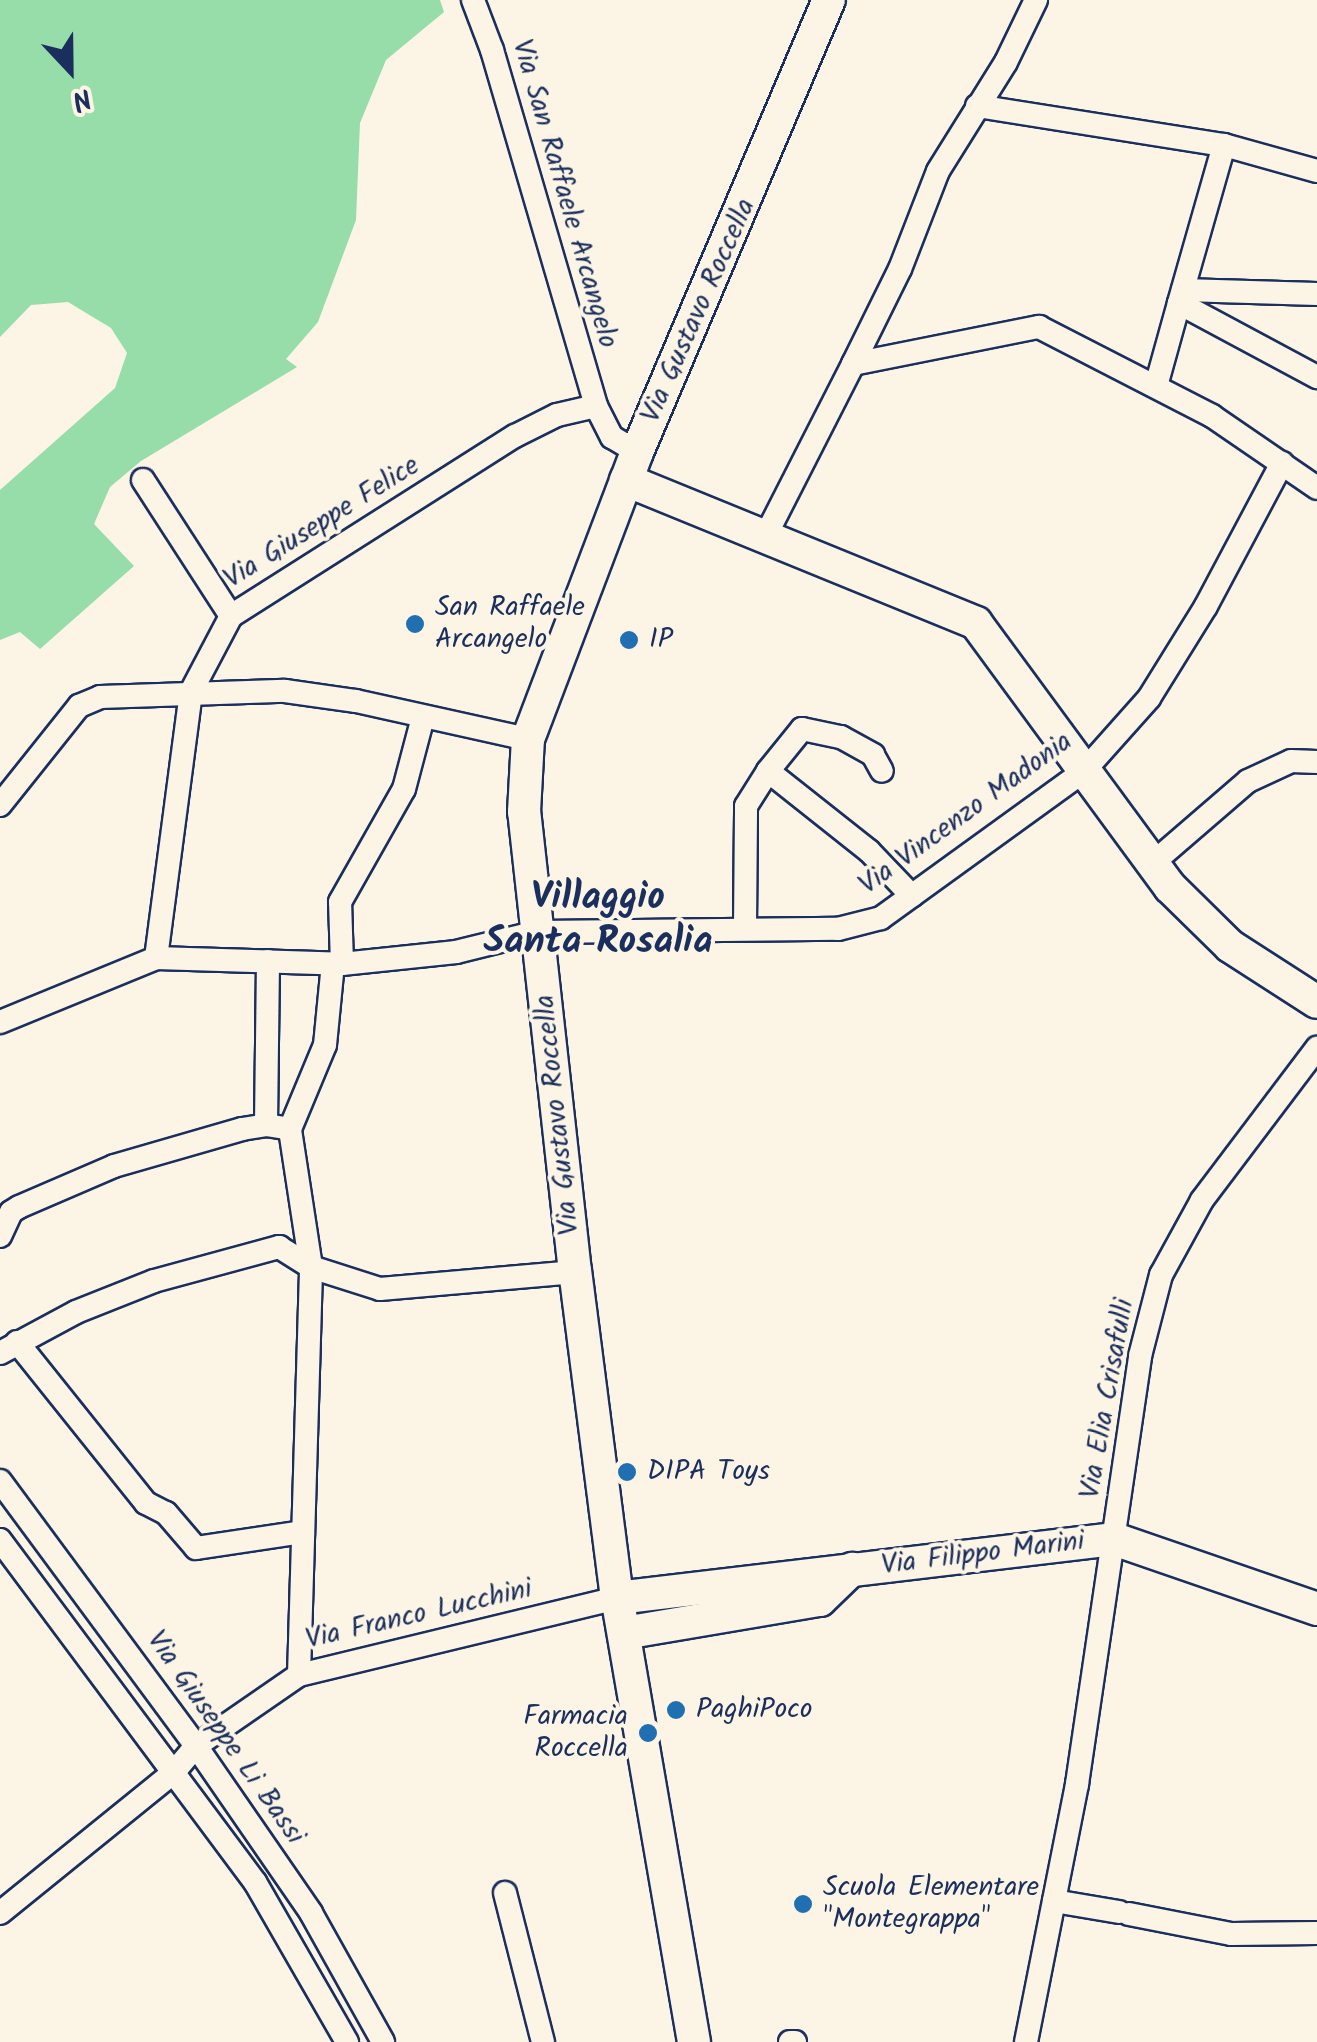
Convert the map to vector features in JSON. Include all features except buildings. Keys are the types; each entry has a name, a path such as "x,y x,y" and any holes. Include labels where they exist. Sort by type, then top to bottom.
{"street":[{"name":"Via San Raffaele Arcangelo","path":"473,0 492,50 596,406"},
{"name":"Via Gustavo Roccella","path":"694,2042 617,1598 575,1272 524,812 528,739 632,466 698,318 829,0"},
{"path":"766,535 900,269 938,170 1036,0"},
{"path":"978,106 1224,145 1317,171"},
{"path":"1156,386 1224,145"},
{"path":"1181,297 1317,294"},
{"path":"1181,297 1317,377"},
{"path":"853,364 1039,327 1212,416 1317,488"},
{"path":"596,406 632,466 766,535 976,623 1170,886 1230,946 1317,1002"},
{"name":"Via Giuseppe Felice","path":"156,958 191,692 231,616 515,436 557,415 596,406"},
{"name":"Via Vincenzo Madonia","path":"3,1013 156,958 337,964 456,952 537,932 838,929 881,918 1084,771 1149,698 1206,606 1282,463"},
{"path":"144,480 231,616"},
{"path":"0,805 79,706 100,697 285,691 528,739"},
{"path":"0,1236 10,1212 60,1187 172,1148 278,1128 325,1045 337,964 340,902 404,790 422,717"},
{"path":"745,927 746,806 802,729 841,737 873,755 882,771"},
{"path":"1154,862 1248,781 1290,761 1317,762"},
{"path":"768,771 870,851 912,896"},
{"path":"268,961 278,1128 310,1267 299,1675"},
{"name":"Via Elia Crisafulli","path":"1026,2042 1077,1784 1140,1356 1161,1275 1202,1200 1317,1048"},
{"path":"303,1532 196,1548 166,1514 146,1503 9,1347 154,1281 279,1248 310,1267 380,1289 575,1272"},
{"name":"Via Giuseppe Li Bassi","path":"0,1481 196,1746 311,1913 382,2042"},
{"path":"1114,1539 1317,1609"},
{"name":"Via Filippo Marini","path":"617,1598 1114,1539"},
{"path":"0,1540 255,1882 347,2042"},
{"name":"Via Filippo Marini","path":"624,1634 820,1600 852,1569"},
{"name":"Via Franco Lucchini","path":"0,1913 174,1772 196,1746 299,1675 617,1598"},
{"path":"506,1893 543,2042"},
{"path":"1054,1901 1231,1934 1317,1933"}],"green space":[{"path":"0,0 440,0 444,12 386,60 360,123 356,220 318,322 286,359 297,367 141,461 110,487 94,524 134,566 40,649 20,632 0,640 0,490 115,388 127,353 111,328 68,302 31,305 0,337"}],"place":[{"name":"San Raffaele Arcangelo","path":"415,624"},
{"name":"IP","path":"629,640"},
{"name":"DIPA Toys","path":"627,1472"},
{"name":"PaghiPoco","path":"676,1710"},
{"name":"Farmacia Roccella","path":"648,1733"},
{"name":"Scuola Elementare \"Montegrappa\"","path":"803,1904"}],"district":[{"name":"Villaggio Santa Rosalia","path":"598,921"}]}
